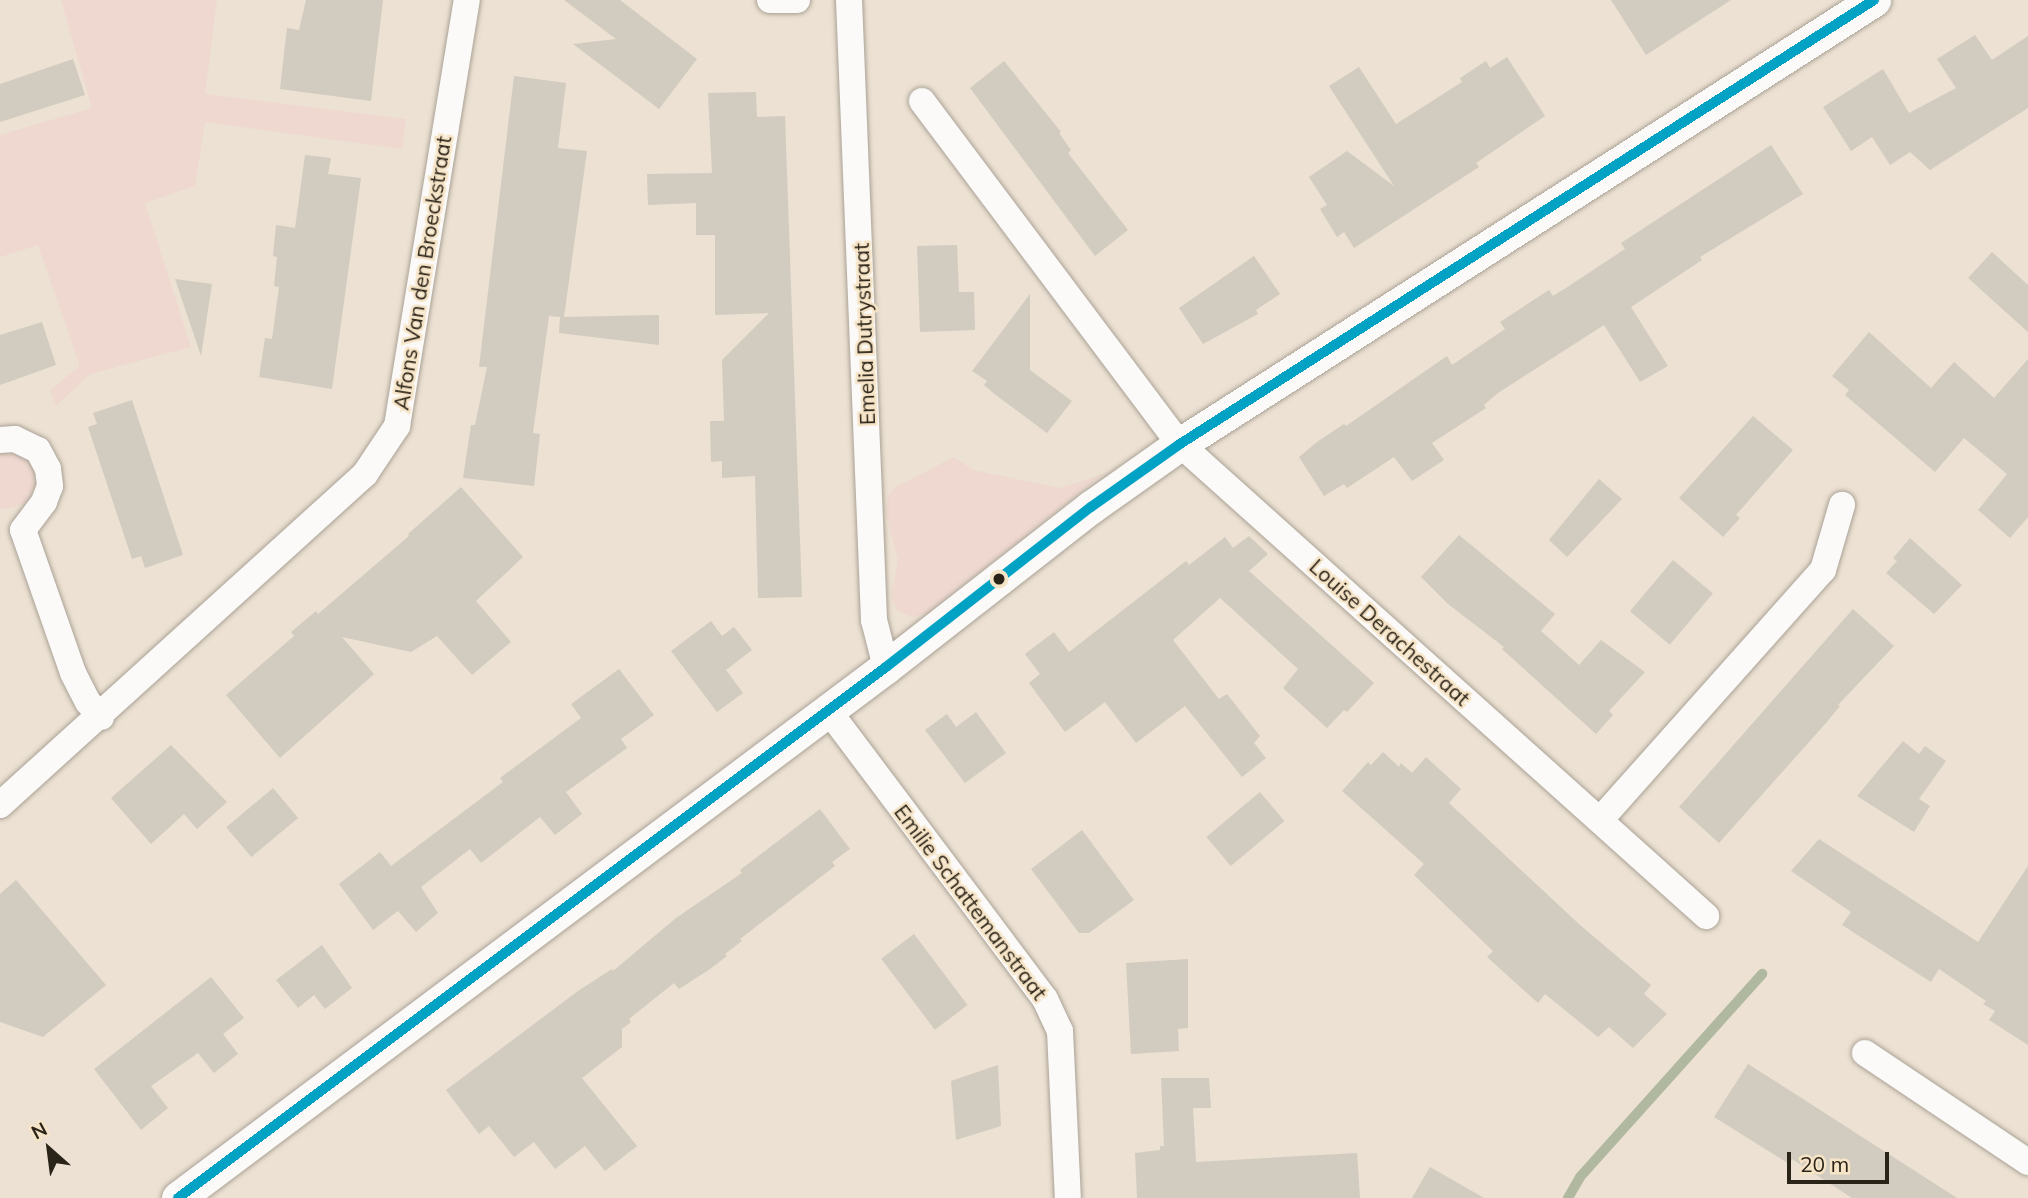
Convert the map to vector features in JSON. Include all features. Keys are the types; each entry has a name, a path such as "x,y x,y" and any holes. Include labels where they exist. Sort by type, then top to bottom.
{"street":[{"name":"Alfons Van den Broeckstraat","path":"0,805 101,717 365,474 397,426 467,0"},
{"path":"770,0 797,0"},
{"name":"Emelia Dutrystraat","path":"849,0 874,620 886,667"},
{"path":"178,1198 886,667 1091,507 1180,444 1874,0"},
{"path":"922,101 1180,444"},
{"path":"0,440 15,439 38,450 48,469 50,486 44,502 12,526 73,673 88,702 101,717"},
{"name":"Louise Derachestraat","path":"1180,444 1706,916"},
{"path":"1600,820 1823,570 1842,505"},
{"name":"Emilie Schattemanstraat","path":"828,710 1045,999 1060,1031 1068,1198"},
{"path":"1865,1053 2028,1161"}],"shaded area":[{"path":"61,0 217,0 205,94 406,119 402,149 205,122 195,186 145,203 191,347 90,374 56,406 50,390 80,366 38,245 0,257 0,135 92,108"},
{"path":"9,450 30,460 37,481 28,502 6,509 0,508 0,452"},
{"path":"954,457 973,470 1060,488 1103,474 928,613 911,617 897,610 891,596 898,560 886,513 888,496 894,488"}],"building":[{"path":"306,0 383,0 371,101 280,89 287,28 299,30"},
{"path":"564,0 620,0 697,59 659,109 573,44 616,39"},
{"path":"1611,0 1731,0 1646,55"},
{"path":"1975,35 1992,60 2028,36 2028,108 1930,170 1910,152 1890,165 1872,137 1851,151 1823,107 1883,69 1909,113 1956,88 1937,59"},
{"path":"1507,57 1545,116 1476,163 1479,167 1354,248 1344,232 1337,237 1320,209 1327,205 1309,177 1347,151 1394,186 1329,86 1359,67 1396,124 1462,82 1460,78 1486,61 1490,68"},
{"path":"73,59 85,95 0,122 0,84"},
{"path":"1004,61 1061,132 1059,133 1071,150 1068,153 1128,230 1095,256 970,88"},
{"path":"514,76 566,83 558,148 587,151 564,317 659,315 659,345 559,333 560,317 549,316 533,433 540,434 534,486 463,478 471,425 475,425 487,367 479,367"},
{"path":"756,92 757,117 785,116 802,597 758,598 755,476 722,478 722,461 711,462 710,421 724,421 722,360 769,313 715,315 715,235 696,235 696,203 648,205 647,174 712,173 708,93"},
{"path":"1771,145 1803,194 1700,257 1702,260 1631,307 1668,366 1640,382 1604,325 1498,393 1484,405 1486,408 1432,443 1444,460 1412,481 1394,457 1347,488 1344,484 1324,496 1299,457 1317,442 1344,424 1346,426 1447,356 1452,365 1505,329 1500,322 1549,290 1553,296 1572,284 1625,249 1621,243"},
{"path":"305,155 331,158 328,174 361,178 332,389 259,377 265,338 272,339 279,287 274,286 276,225 295,228"},
{"path":"957,245 959,292 974,292 975,330 920,332 917,246"},
{"path":"1992,252 2028,285 2028,332 1968,278"},
{"path":"1254,256 1280,294 1256,310 1258,314 1203,344 1179,308"},
{"path":"175,279 212,284 201,356"},
{"path":"1030,294 1030,370 1072,401 1047,433 997,396 984,385 987,381 972,371"},
{"path":"42,322 56,365 0,385 0,335"},
{"path":"1869,332 1931,388 1954,362 1994,398 2028,359 2028,517 2010,538 1978,510 2007,474 1964,438 1935,472 1845,395 1849,390 1832,376"},
{"path":"132,400 183,555 145,568 141,556 132,559 88,427 97,424 93,413"},
{"path":"1753,416 1793,450 1736,515 1740,518 1723,537 1679,498"},
{"path":"1599,479 1622,499 1567,557 1549,540"},
{"path":"461,487 523,557 476,601 511,642 472,675 437,636 411,652 342,637 374,674 280,758 226,695 294,636 291,632 316,611 318,614 409,536 408,534"},
{"path":"1459,535 1555,614 1541,631 1579,665 1601,640 1645,672 1609,711 1613,715 1596,734 1502,649 1504,647 1448,604 1421,577"},
{"path":"1249,536 1268,554 1249,571 1374,683 1347,712 1344,710 1327,728 1283,688 1298,669 1220,598 1173,640 1219,699 1227,694 1260,736 1254,743 1266,758 1242,777 1185,706 1136,743 1105,702 1065,732 1029,683 1040,674 1025,654 1054,632 1069,652 1186,561 1189,565 1225,537 1233,548"},
{"path":"1910,538 1962,585 1934,614 1886,573 1897,561 1893,558"},
{"path":"1673,560 1713,593 1670,645 1630,611"},
{"path":"1853,609 1894,646 1838,705 1840,706 1826,723 1719,843 1679,807"},
{"path":"711,621 722,636 734,627 752,650 726,670 743,693 717,712 671,651"},
{"path":"619,669 654,715 621,739 627,748 566,792 582,814 555,835 540,817 481,863 470,849 421,887 438,913 416,932 398,911 373,930 339,884 380,852 391,866 503,782 500,778 581,718 571,704"},
{"path":"976,712 1006,753 965,783 925,730 947,714 956,727"},
{"path":"1903,741 1919,754 1925,746 1946,761 1919,799 1930,806 1914,832 1857,796"},
{"path":"171,745 227,802 197,829 184,814 151,844 111,798"},
{"path":"1383,752 1399,767 1401,763 1412,773 1426,757 1461,789 1449,803 1580,925 1651,985 1644,994 1667,1014 1633,1048 1609,1027 1598,1037 1545,994 1538,1003 1487,957 1493,951 1414,875 1424,864 1342,791 1368,762 1371,765"},
{"path":"273,788 298,818 251,857 226,827"},
{"path":"1260,792 1284,821 1231,866 1206,837"},
{"path":"820,809 850,849 832,862 835,866 740,939 742,941 725,954 727,956 710,969 679,989 674,983 629,1019 631,1022 622,1029 622,1047 582,1078 637,1146 605,1171 585,1146 555,1169 534,1142 514,1157 489,1126 479,1134 446,1090 578,991 612,969 613,971 676,918 742,873 740,870"},
{"path":"1082,830 1134,900 1089,933 1079,933 1031,869"},
{"path":"1819,839 1978,942 2028,866 2028,1045 1989,1020 1995,1011 1983,1004 1986,1001 1939,969 1931,982 1842,925 1851,912 1791,871"},
{"path":"16,880 106,985 43,1037 0,1022 0,894"},
{"path":"914,934 968,1005 935,1030 881,959"},
{"path":"322,945 352,988 325,1009 314,995 298,1008 276,980"},
{"path":"1188,959 1188,1028 1178,1029 1179,1051 1131,1054 1126,963"},
{"path":"211,977 244,1018 223,1034 238,1054 214,1073 198,1053 151,1086 168,1108 141,1130 94,1069"},
{"path":"1748,1064 1957,1198 1852,1198 1792,1159 1789,1164 1714,1117"},
{"path":"998,1065 1001,1126 956,1140 951,1081"},
{"path":"1161,1078 1209,1078 1211,1108 1193,1108 1196,1162 1357,1153 1360,1198 1137,1198 1135,1153 1160,1150 1160,1146 1164,1146"},
{"path":"1430,1167 1484,1198 1412,1198"}],"waterway":[{"path":"1568,1198 1580,1177 1762,974"}],"transit line":[{"path":"178,1198 886,667 1091,507 1180,444 1874,0"}]}
